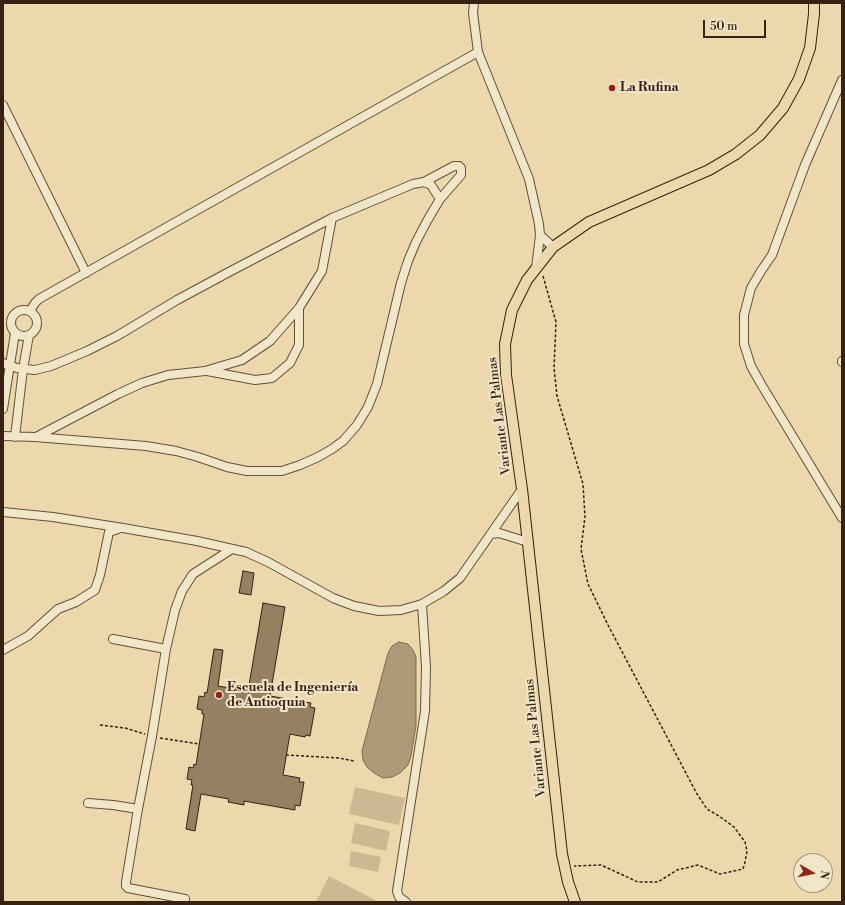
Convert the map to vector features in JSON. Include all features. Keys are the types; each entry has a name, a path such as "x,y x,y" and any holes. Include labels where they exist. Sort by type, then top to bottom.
{"main road":[{"name":"Variante Las Palmas","path":"575,902 568,882 562,846 522,489 506,375 505,344 512,310 527,280 553,247 589,222 709,170 736,154 760,135 783,108 799,79 810,48 814,3"}],"street":[{"path":"474,3 473,14 478,52 528,179 539,224 540,235 538,266"},
{"path":"30,311 35,302 39,299 478,52"},
{"path":"842,80 805,165 772,255 752,288 744,315 744,344 751,366 842,518"},
{"path":"3,105 86,273"},
{"path":"3,436 35,437 146,446 176,451 227,467 247,471 282,471 300,465 332,449 343,441 357,425 368,407 377,384 401,283 408,261 421,232 440,199 461,175 462,170 460,166 454,166 424,182 412,184 332,218 210,282 117,336 87,351 51,366 35,370 23,370 6,365"},
{"path":"424,182 431,185 440,199"},
{"path":"35,437 142,383 168,375 205,371 242,360 270,341 299,308 322,270 332,218"},
{"path":"540,235 553,247"},
{"path":"205,371 255,380 272,378 290,363 299,345 299,308"},
{"path":"21,310 30,311 36,318 36,328 29,335 22,336 15,333 11,324 13,315 21,310"},
{"path":"3,409 6,365 15,333"},
{"path":"15,437 29,335"},
{"path":"3,512 53,517 123,528 197,541 246,552 268,562 334,598 354,606 379,611 401,610 422,604 444,591 460,578 522,489"},
{"path":"3,650 28,636 58,609 76,602 95,590 100,575 109,532 123,528"},
{"path":"491,534 499,533 528,542"},
{"path":"185,899 128,888 126,886 126,882 166,649 175,610 182,591 193,574 232,549"},
{"path":"406,902 399,897 397,891 425,711 426,667 422,604"},
{"path":"114,639 166,649"},
{"path":"88,803 138,809"}],"path":[{"path":"538,266 556,322 554,368 557,396 583,484 585,517 580,549 588,584 697,794 707,809 734,828 744,842 747,851 743,869 720,874 698,865 677,870 658,882 638,882 601,866 565,867"},
{"path":"286,755 339,758 354,761"}],"shaded area":[{"path":"399,642 408,644 416,657 416,726 408,765 400,773 392,777 383,778 367,767 363,760 362,751 388,653 392,646"},
{"path":"355,787 405,798 399,825 349,814"},
{"path":"355,823 390,831 386,851 351,843"},
{"path":"351,851 381,857 378,872 349,866"},
{"path":"329,876 379,902 316,902"}],"building":[{"path":"243,571 254,573 251,595 239,593"},
{"path":"263,603 285,607 270,696 311,703 310,707 315,708 310,736 306,735 305,737 290,734 283,775 300,778 299,782 304,782 300,806 295,805 295,810 244,801 244,805 228,802 229,799 201,794 195,831 186,829 193,785 191,785 192,780 187,779 189,767 193,768 194,764 196,765 204,714 202,714 202,710 197,709 199,696 204,697 205,692 207,693 214,649 223,650 218,686 248,691"}],"place":[{"name":"La Rufina","path":"612,88"},
{"name":"Escuela de Ingeniería de Antioquia","path":"219,695"}]}
